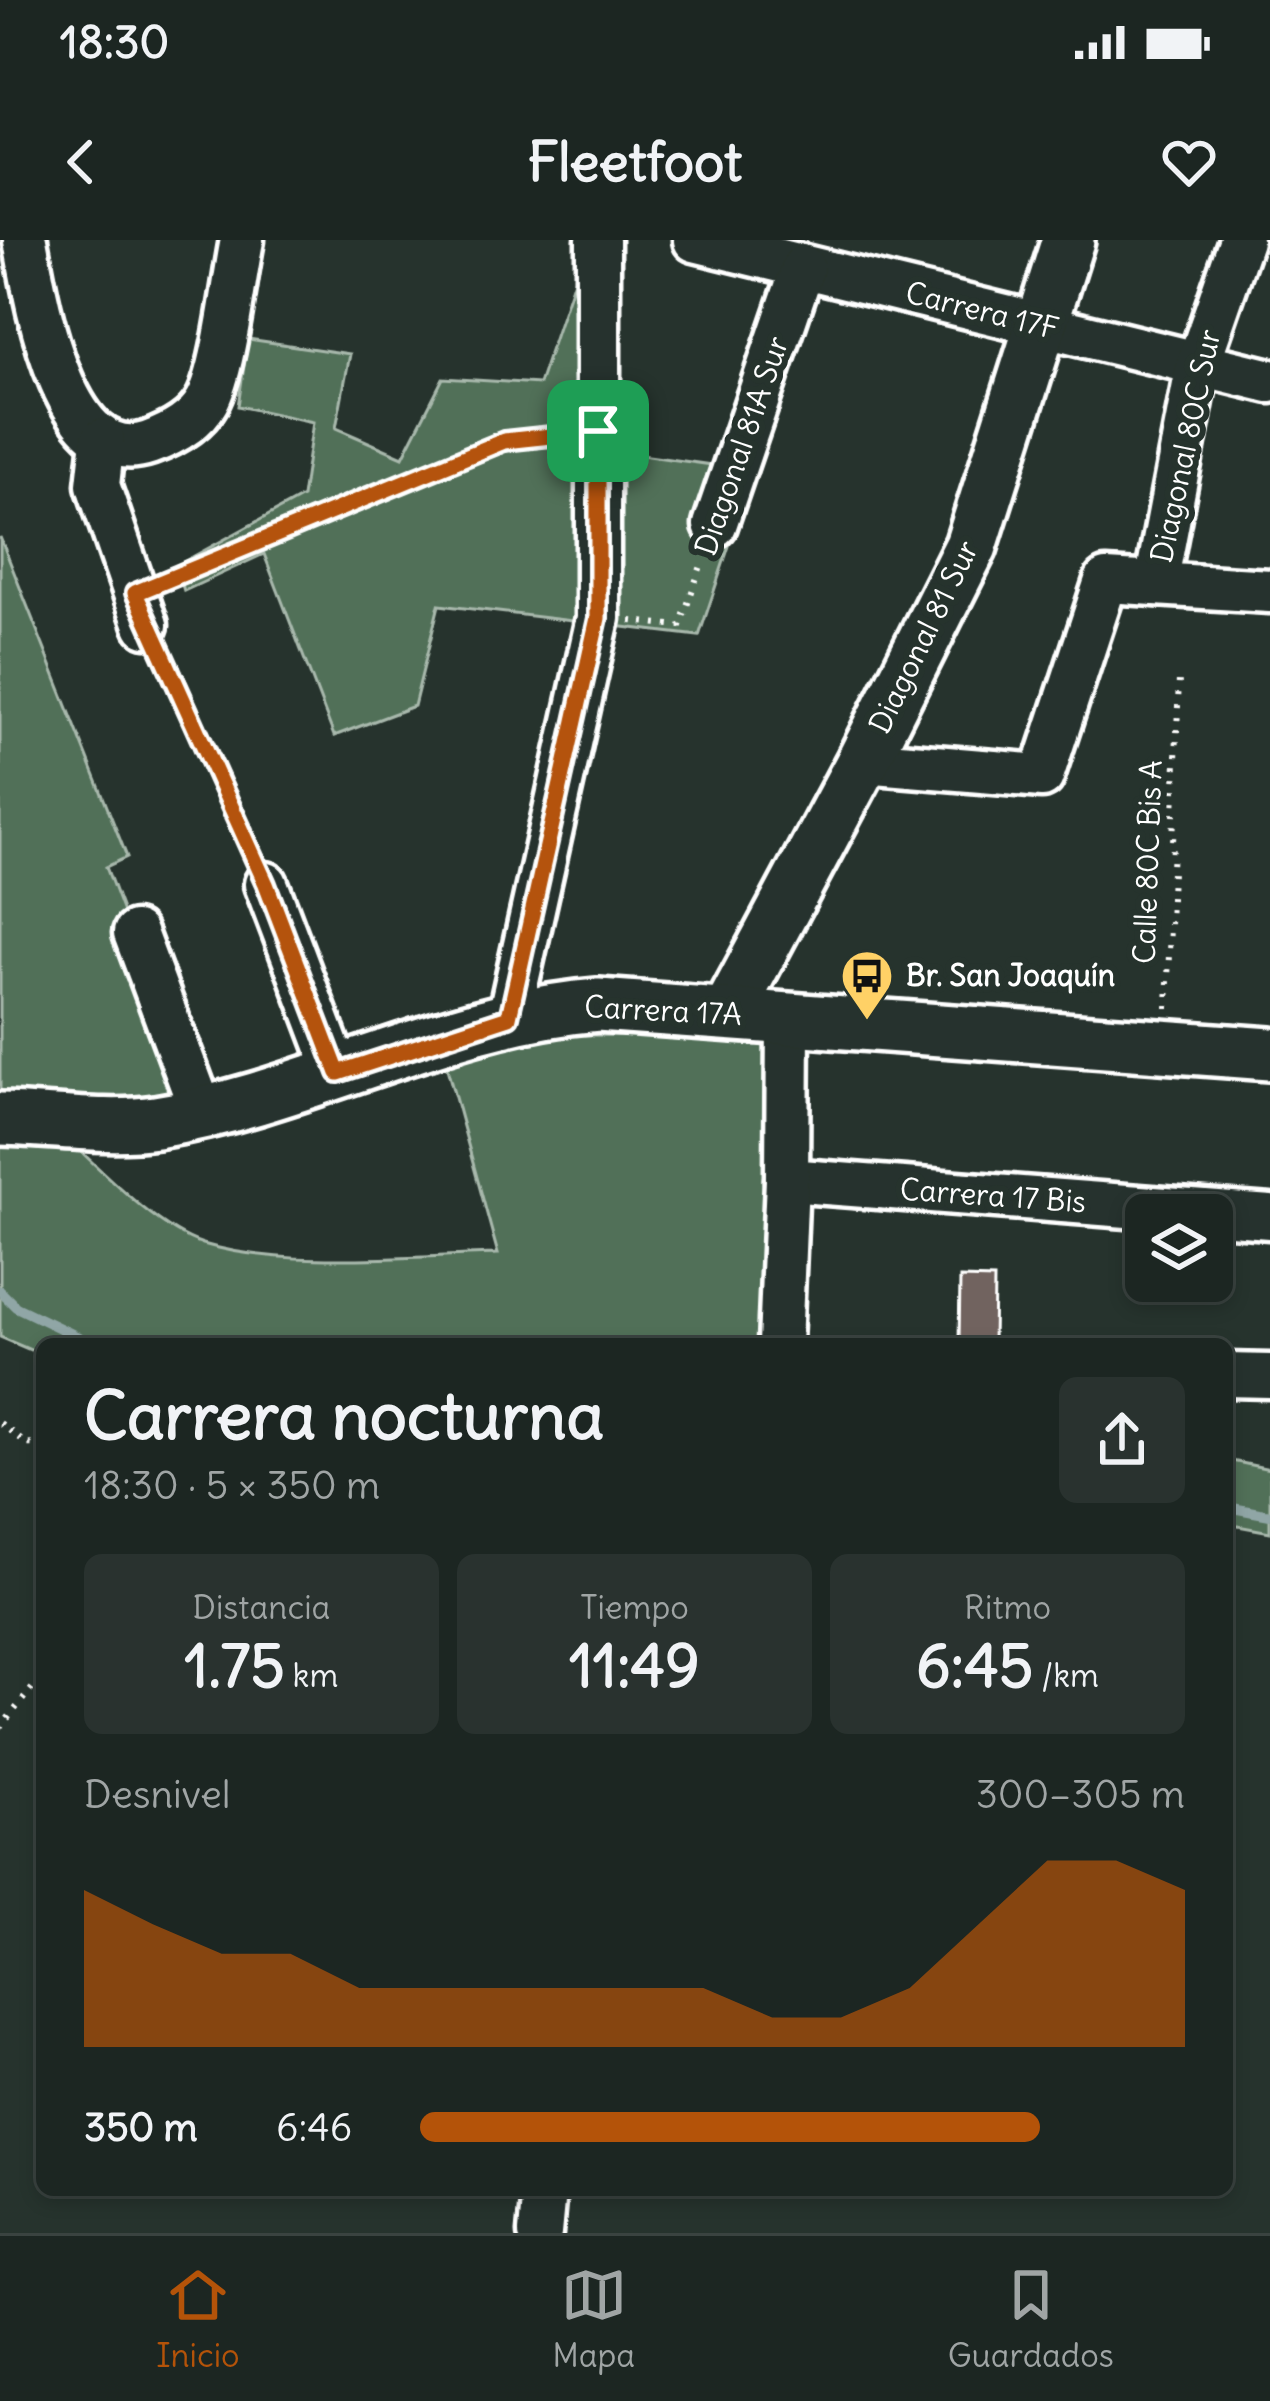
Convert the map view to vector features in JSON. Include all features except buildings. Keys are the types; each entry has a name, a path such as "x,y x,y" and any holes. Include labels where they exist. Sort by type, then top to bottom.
{"street":[{"path":"19,265 57,377 79,414 103,440 140,446 173,434 204,407 214,384 242,240"},
{"path":"509,1017 598,618 598,240"},
{"name":"Carrera 17F","path":"695,240 1270,381"},
{"name":"Diagonal 81 Sur","path":"728,1013 971,546 1068,240"},
{"name":"Diagonal 80C Sur","path":"863,761 1042,776 1106,581 1156,584 1198,364 1241,240"},
{"name":"Diagonal 81A Sur","path":"715,525 803,267"},
{"path":"103,440 98,485 141,609"},
{"path":"1156,584 1270,591"},
{"path":"266,884 338,1073"},
{"path":"135,932 202,1113"},
{"name":"Carrera 17A","path":"0,1119 150,1123 202,1113 338,1073 509,1017 598,1005 1270,1054"},
{"path":"780,1338 788,1018"},
{"name":"Carrera 17 Bis","path":"787,1180 1270,1217"},
{"path":"1233,1375 1270,1376"},
{"path":"540,2233 543,2196"}],"path":[{"path":"266,884 141,609 504,441 598,431"},
{"name":"Diagonal 81A Sur","path":"680,626 715,525"},
{"name":"Calle 80C Bis A","path":"1166,1048 1179,678"},
{"path":"0,1423 26,1444 36,1445"},
{"path":"0,1728 36,1683"}],"green space":[{"path":"585,247 578,446 754,471 699,636 439,605 414,706 334,736 264,554 184,591 176,566 302,497 313,422 238,406 248,339 350,354 336,428 403,457 443,378 539,384"},
{"path":"0,537 127,857 106,867 204,1129 72,1143 169,1227 203,1244 272,1256 498,1254 445,1061 536,1034 768,1038 761,1324 772,1338 36,1338 36,1352 0,1337"},
{"path":"1233,1461 1270,1469 1270,1532 1233,1525"}],"waterway":[{"path":"0,1291 16,1307 81,1338"},
{"path":"1233,1508 1270,1515"}],"place":[{"name":"Br. San Joaquín","path":"867,1022"}],"route":[{"path":"598,431 598,618 509,1017 338,1073 266,884 135,593 504,441 598,431"}]}
